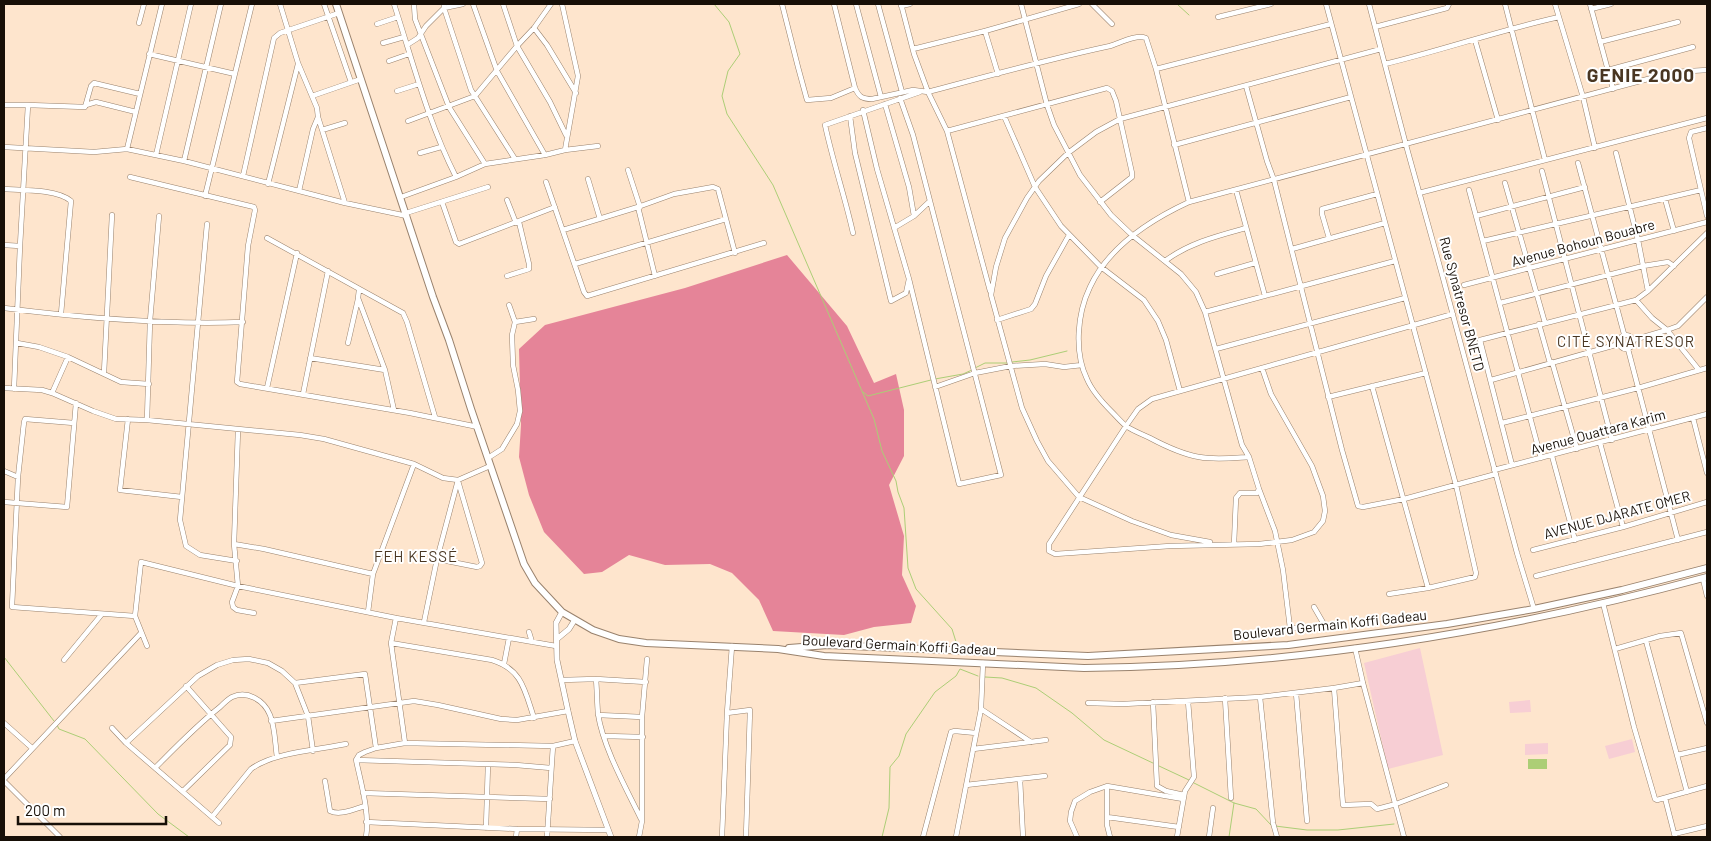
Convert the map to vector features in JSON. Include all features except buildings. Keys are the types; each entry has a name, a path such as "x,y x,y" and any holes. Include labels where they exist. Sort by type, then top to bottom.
{"main road":[{"path":"336,4 490,466 524,564 535,584 562,612 574,621 606,635 634,642 778,649"},
{"name":"Boulevard Germain Koffi Gadeau","path":"778,649 828,645 1088,656 1288,645 1447,624 1534,610 1707,568"},
{"name":"Boulevard Germain Koffi Gadeau","path":"778,649 824,656 1084,668 1121,668 1291,657 1504,624 1603,603 1705,578"}],"street":[{"path":"139,23 144,4"},
{"path":"127,149 162,4"},
{"path":"156,156 191,4"},
{"path":"184,161 220,4"},
{"path":"205,196 252,4"},
{"path":"280,4 298,63 312,96 345,203"},
{"path":"324,4 351,82"},
{"path":"394,4 441,147 456,177"},
{"path":"414,4 415,19 449,106 485,164"},
{"path":"406,45 418,38 444,6 463,4"},
{"path":"473,4 497,71 545,154"},
{"path":"503,4 516,46 550,102 567,136"},
{"path":"408,121 475,96 516,46 534,28 551,4"},
{"path":"562,4 578,69 578,82 565,150"},
{"path":"782,4 808,100 830,98 855,88"},
{"path":"834,4 855,88 859,96 865,99 913,90 928,92 1142,36 1146,38 1156,69 1189,202"},
{"path":"856,4 881,97"},
{"path":"878,4 902,92"},
{"path":"910,4 901,5 913,49 928,92 947,131 1022,408 1048,461 1079,496 1132,521 1171,535 1218,544"},
{"path":"1021,4 1047,105 1080,175 1100,202 1132,235 1181,274 1196,292 1205,312 1242,445 1249,457 1277,542 1283,570 1290,628 1324,629 1325,626 1314,607"},
{"path":"913,49 1080,4"},
{"path":"1092,4 1112,24"},
{"path":"1218,17 1271,4"},
{"path":"1326,4 1456,485 1476,575 1475,577 1428,588 1389,594"},
{"name":"Rue Synatresor BNETD","path":"1369,4 1534,610"},
{"path":"1375,27 1447,8 1449,4"},
{"path":"1505,4 1545,160"},
{"path":"1555,4 1583,97 1595,148"},
{"path":"1611,4 1591,6 1613,89"},
{"path":"444,6 471,90 516,158"},
{"path":"243,176 274,38 276,35 339,13"},
{"path":"377,24 398,17"},
{"path":"1384,64 1475,40 1512,28 1559,18"},
{"path":"1600,42 1678,22"},
{"path":"1156,69 1331,24"},
{"path":"534,28 547,45 576,92"},
{"path":"985,31 998,74"},
{"path":"383,43 404,37"},
{"path":"1475,40 1498,120"},
{"path":"1608,70 1693,48"},
{"path":"991,295 996,267 1005,238 1034,187 1068,152 1096,132 1120,119 1381,49"},
{"path":"149,54 235,74"},
{"path":"389,61 409,54"},
{"path":"268,184 298,63"},
{"path":"1249,457 1199,457 1165,446 1126,426 1104,404 1087,381 1082,365 1079,342 1080,316 1090,287 1101,268 1132,235 1161,216 1189,202 1674,72 1707,70"},
{"path":"312,96 361,78"},
{"path":"86,106 93,83 140,94"},
{"path":"397,91 419,84"},
{"path":"1246,86 1274,180 1328,397 1426,373"},
{"path":"947,131 1107,88 1113,94 1131,164 1132,177 1100,202"},
{"path":"853,233 846,202 832,158 825,125 863,110 921,92"},
{"path":"1174,145 1351,97"},
{"path":"863,110 909,279 960,484 1001,475 913,135 900,98"},
{"path":"4,105 83,108 96,102 136,112"},
{"path":"885,104 909,187 914,216"},
{"path":"14,388 28,105"},
{"path":"850,116 855,153 891,301 906,293 909,279"},
{"path":"1004,116 1034,187 1045,205 1069,235 1101,268 1144,300 1158,321 1166,340 1180,391"},
{"path":"299,191 313,129 318,117"},
{"path":"1419,193 1707,118"},
{"path":"322,130 345,123"},
{"path":"1707,128 1691,132 1689,135 1707,216"},
{"path":"401,197 485,164 598,146"},
{"path":"4,147 94,152 127,149 184,161 345,203 406,215 488,187"},
{"path":"420,154 441,147"},
{"path":"1616,153 1638,240 1648,291"},
{"path":"1578,163 1624,334"},
{"path":"628,170 639,207 655,276"},
{"path":"1542,171 1612,440"},
{"path":"130,177 254,208 248,246 237,382 478,427"},
{"path":"588,179 600,219"},
{"path":"546,182 587,296 764,244"},
{"path":"1506,183 1537,294 1551,363 1577,449"},
{"path":"563,230 639,207 674,194 713,187 718,189 735,253"},
{"path":"1476,216 1585,187"},
{"path":"4,189 64,195 71,201 61,314"},
{"path":"1236,190 1265,296"},
{"path":"1469,190 1541,458"},
{"path":"1483,241 1701,190"},
{"path":"1329,238 1322,209 1377,194"},
{"path":"1665,199 1674,230"},
{"path":"507,200 517,223 529,264 529,269 507,276"},
{"path":"894,228 914,216 930,201"},
{"path":"442,202 457,244 517,223 555,207"},
{"path":"104,373 112,215"},
{"path":"147,420 150,321 159,216"},
{"path":"574,264 726,219"},
{"name":"Avenue Bohoun Bouabre","path":"1464,285 1707,222"},
{"path":"1292,249 1385,223"},
{"path":"207,224 180,520 186,546 200,555 237,561"},
{"path":"1165,261 1194,244 1246,228"},
{"path":"1512,465 1480,340 1636,300 1648,291 1707,234"},
{"path":"997,320 1032,309 1046,276 1069,235"},
{"path":"267,238 297,253 358,290 403,313 435,418"},
{"path":"1703,238 1707,242"},
{"path":"4,245 20,246"},
{"path":"268,388 297,253"},
{"path":"1205,312 1395,261"},
{"path":"1500,303 1643,266 1668,262 1674,266"},
{"path":"1217,274 1255,263"},
{"path":"304,394 328,271"},
{"path":"348,343 358,290"},
{"path":"1633,340 1678,326 1707,297"},
{"path":"358,298 385,370 394,410"},
{"path":"1216,348 1405,298"},
{"path":"1502,422 1601,398 1704,368 1636,300"},
{"path":"488,458 506,444 517,424 520,411 513,365 512,334 515,322 509,305"},
{"path":"4,308 107,319 198,324 243,322"},
{"path":"1262,368 1271,394 1312,466 1323,496 1325,510 1323,521 1314,532 1292,540 1259,544 1170,546 1055,554 1049,551 1049,544 1126,426 1138,409 1152,398 1453,314"},
{"path":"515,322 534,319"},
{"path":"1618,344 1619,338 1624,334 1630,335 1633,340 1632,345 1628,349"},
{"path":"17,343 39,347 68,357 121,382 149,384"},
{"path":"1491,380 1618,344"},
{"path":"1618,344 1622,348 1628,349"},
{"path":"1628,349 1678,540"},
{"path":"52,393 68,357"},
{"path":"310,358 385,370"},
{"path":"935,388 975,373 1011,366 1045,364 1064,367 1082,365"},
{"path":"1372,386 1428,588"},
{"path":"4,388 42,390 116,419 147,420 238,430 300,434 414,464 443,478 458,480 490,466"},
{"name":"Avenue Ouattara Karim","path":"1328,397 1358,506 1364,508 1456,485 1512,465 1707,414"},
{"path":"4,502 67,507 76,403"},
{"path":"1693,418 1707,472"},
{"path":"74,423 25,419 18,477 12,607 135,616"},
{"path":"128,419 120,490 182,497"},
{"path":"238,430 234,544 238,586 232,607 237,610 254,613"},
{"path":"1600,443 1623,527"},
{"path":"1552,456 1575,540"},
{"path":"368,612 373,574 414,464"},
{"path":"4,471 18,477"},
{"path":"424,622 437,559 458,480"},
{"path":"437,559 477,567 482,563 458,480"},
{"path":"1234,544 1236,498 1240,494 1257,493 1259,489"},
{"name":"AVENUE DJARATE OMER","path":"1534,550 1623,527 1707,502"},
{"path":"1536,576 1707,532"},
{"path":"234,544 373,574"},
{"path":"147,646 135,616 141,562 238,586 396,618 556,646"},
{"path":"1705,578 1707,596"},
{"path":"1603,603 1642,754 1656,799 1707,786"},
{"path":"562,612 556,623 556,646 557,660 568,711 576,741 611,837"},
{"path":"64,660 102,614"},
{"path":"396,618 391,644 405,743"},
{"path":"557,639 569,630 574,621"},
{"path":"529,632 532,642"},
{"path":"60,837 54,835 35,811 4,780 141,633"},
{"path":"1615,648 1660,636 1681,633 1707,723"},
{"path":"504,664 512,637"},
{"path":"1646,641 1687,792"},
{"path":"391,644 492,660 504,664 516,675 524,687 534,718"},
{"path":"722,837 732,646"},
{"path":"1355,648 1404,837"},
{"path":"126,743 198,676 217,665 234,660 249,659 268,663 282,671 295,684 308,716 313,751"},
{"path":"639,837 642,821 642,717 647,659"},
{"path":"956,837 981,709 984,663"},
{"path":"295,684 365,674 376,748"},
{"path":"562,680 596,679 646,682"},
{"path":"596,679 598,715 613,759 642,821"},
{"path":"1088,703 1123,704 1260,697 1363,683"},
{"path":"182,791 230,745 231,737 212,713 186,686"},
{"path":"1334,688 1343,805 1371,804 1377,809 1396,804 1446,785"},
{"path":"1296,693 1307,821"},
{"path":"154,768 212,713 232,697 242,695 253,696 267,709 277,757"},
{"path":"1260,697 1273,823 1277,837"},
{"path":"1226,698 1231,798"},
{"path":"271,721 414,701 501,719 534,718 568,711"},
{"path":"1177,837 1184,795 1194,777 1188,701"},
{"path":"1153,702 1157,786 1166,791 1184,795"},
{"path":"981,709 1031,742"},
{"path":"727,713 750,710 746,837"},
{"path":"598,715 642,717"},
{"path":"4,723 32,748"},
{"path":"112,728 154,768 219,823"},
{"path":"923,837 951,732 976,733"},
{"path":"605,736 643,737"},
{"path":"973,748 1046,740"},
{"path":"366,837 365,806 356,760 359,755 376,748 405,743 553,746 576,741"},
{"path":"212,817 251,769 258,764 277,757 346,744"},
{"path":"548,837 553,746"},
{"path":"1677,755 1707,748"},
{"path":"356,760 551,768"},
{"path":"486,828 488,764"},
{"path":"966,785 1045,776"},
{"path":"1020,779 1022,837"},
{"path":"324,781 330,811 340,813 365,806"},
{"path":"1077,837 1070,821 1071,812 1075,801 1082,795 1107,786 1184,795"},
{"path":"1107,786 1107,817 1110,837"},
{"path":"363,793 550,799"},
{"path":"1665,798 1674,835 1707,826"},
{"path":"1210,837 1213,808"},
{"path":"1107,817 1179,827"},
{"path":"366,822 516,829 608,830"},
{"path":"516,829 516,837"},
{"path":"582,830 582,837"}],"shaded area":[{"path":"787,255 847,326 874,383 896,374 904,410 904,456 889,485 904,536 902,575 916,606 911,623 874,627 844,635 773,631 759,600 732,573 710,564 665,565 629,555 602,572 584,574 544,532 529,495 519,457 521,425 519,349 545,325 685,288"},
{"path":"1420,648 1443,755 1388,769 1364,663"},
{"path":"1530,700 1531,712 1510,713 1509,702"},
{"path":"1632,739 1635,752 1609,759 1605,746"},
{"path":"1548,743 1548,754 1525,755 1525,744"},
{"path":"1528,759 1547,759 1547,769 1528,769"}],"waterway":[{"path":"714,4 729,22 740,54 728,71 722,96 727,114 773,185 874,419 882,451 896,481 904,508 908,568 916,589 952,629 957,645"},
{"path":"1177,4 1189,15"},
{"path":"1012,362 1030,360 1067,351"},
{"path":"975,368 985,363 1008,363"},
{"path":"935,379 963,374 972,370"},
{"path":"863,392 868,396 931,380"},
{"path":"4,657 54,721"},
{"path":"882,837 889,808 890,767 899,756 906,734 935,692 956,676 960,669 978,676"},
{"path":"985,677 1002,678 1036,688 1072,713 1104,740 1155,764"},
{"path":"57,725 59,729 85,739 158,814 189,837"},
{"path":"1159,766 1189,780"},
{"path":"1192,782 1234,803 1256,809 1271,825"},
{"path":"1229,837 1234,803"},
{"path":"1275,826 1307,830 1338,830 1394,824"}],"district":[{"name":"GENIE 2000","path":"1641,75"},
{"name":"CITÉ SYNATRESOR","path":"1626,342"},
{"name":"FEH KESSÉ","path":"416,557"}]}
